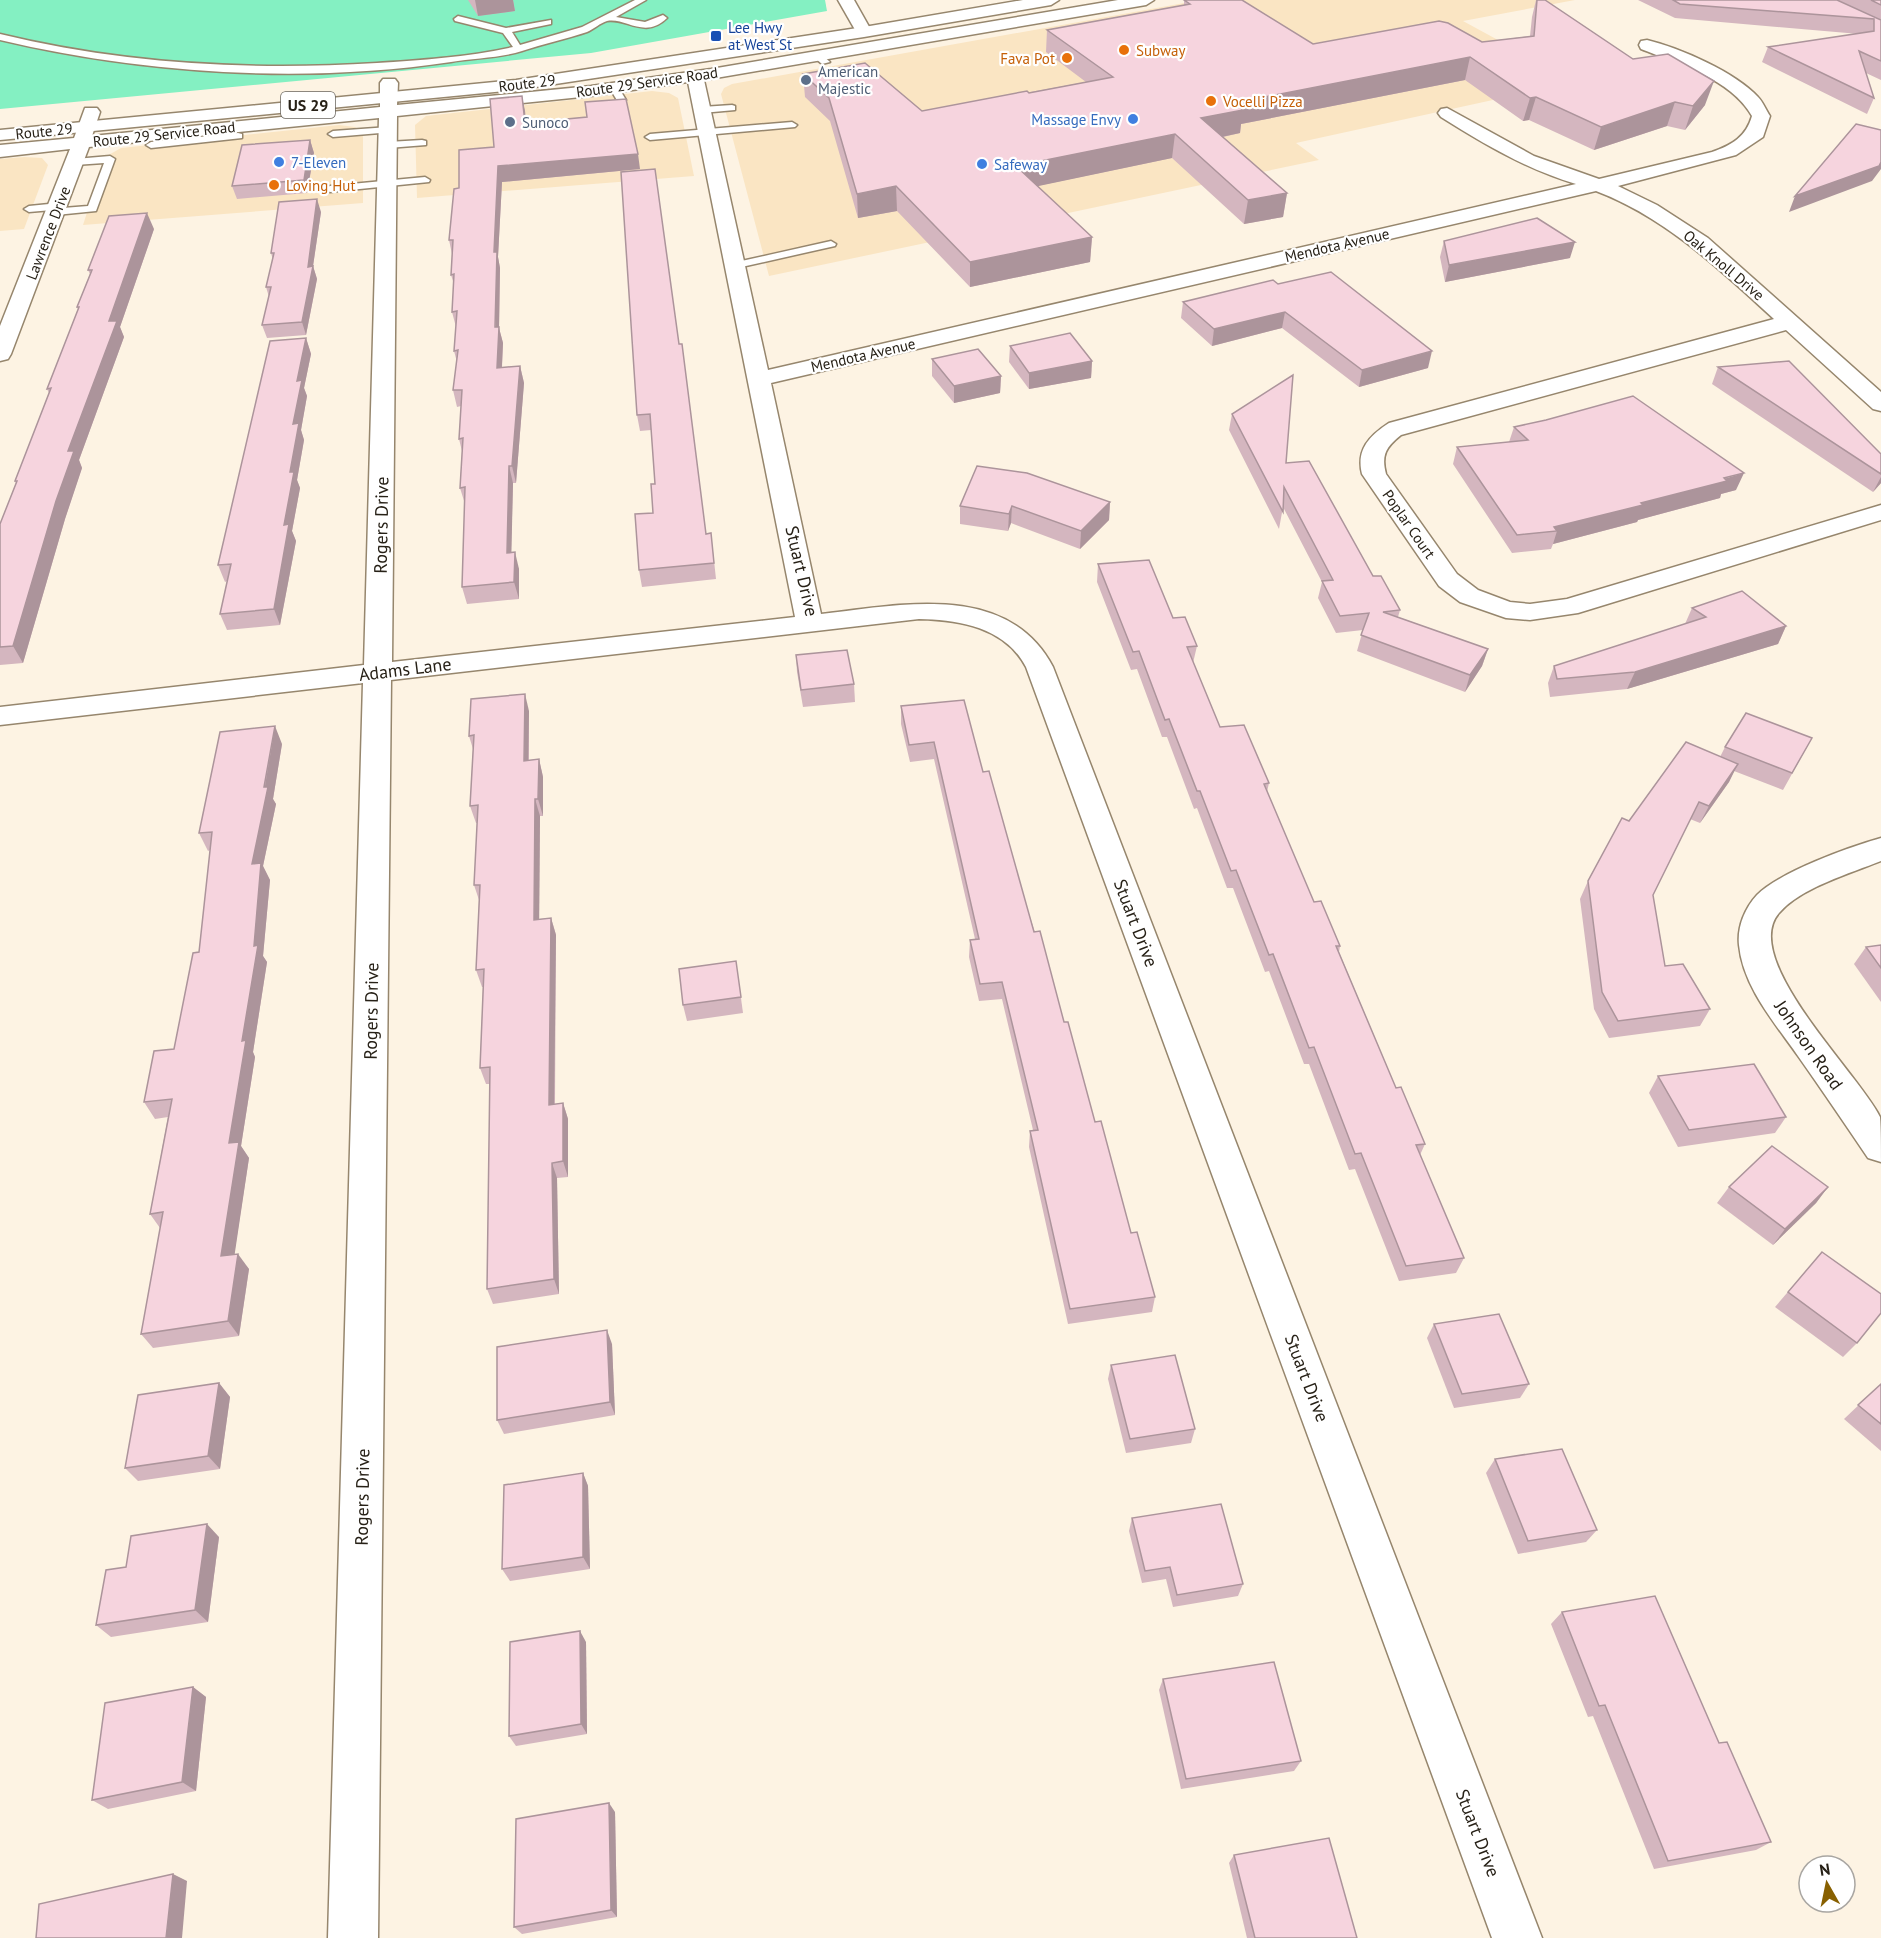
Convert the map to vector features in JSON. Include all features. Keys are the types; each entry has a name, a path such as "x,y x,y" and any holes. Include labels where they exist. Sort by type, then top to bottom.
{"street":[{"path":"846,0 860,26 879,45"},
{"name":"Route 29","path":"0,135 87,126 389,114 516,85 617,86 967,0"},
{"name":"Route 29","path":"389,114 500,73 1051,0"},
{"name":"Route 29 Service Road","path":"0,151 87,126 151,145 389,114 536,100 617,86 756,71 822,59 879,45 1146,0"},
{"name":"Mendota Avenue","path":"760,379 1597,185 1725,153 1754,136 1759,127 1760,115 1747,94 1717,74 1647,45"},
{"name":"Stuart Drive","path":"695,77 810,623 919,611 941,611 974,616 1000,626 1018,638 1035,657 1517,1938"},
{"name":"Oak Knoll Drive","path":"1447,113 1529,161 1597,185 1671,221 1701,242 1881,404"},
{"name":"Rogers Drive","path":"353,1938 389,114"},
{"name":"Route 29","path":"0,120 87,126"},
{"name":"Lawrence Drive","path":"0,354 58,209 87,126"},
{"name":"Poplar Court","path":"1790,322 1397,428 1388,434 1377,447 1371,459 1374,474 1454,586 1486,604 1506,610 1530,612 1569,607 1881,512"},
{"name":"Adams Lane","path":"0,716 810,623"},
{"name":"Johnson Road","path":"1881,849 1792,885 1771,899 1758,919 1755,936 1758,964 1768,986 1881,1147"}],"lane":[{"path":"0,37 14,42 126,60 229,68 279,69 390,65 463,58 519,49 569,36 612,19 642,0"},
{"path":"612,19 640,25 655,24 663,18"},
{"path":"458,19 506,31 548,22"},
{"path":"506,31 519,49"},
{"path":"0,47 14,42"},
{"path":"702,110 732,108"},
{"path":"333,134 389,114 422,143"},
{"path":"650,137 792,125"},
{"path":"151,145 238,136"},
{"path":"29,209 92,210 110,159 75,162"},
{"path":"330,189 425,180"},
{"path":"736,265 831,244"}],"shaded area":[{"path":"1201,0 1575,0 1463,21 1575,82 1296,143 1319,160 769,276 721,94 724,88 732,84"},
{"path":"652,91 669,93 678,98 694,176 417,198 415,125 426,116"},
{"path":"339,125 355,127 363,133 363,203 83,225 105,157 121,148"},
{"path":"42,158 48,165 24,229 0,231 0,159"}],"green space":[{"path":"0,0 825,0 827,11 591,53 0,109"}],"building":[{"path":"1184,0 1242,0 1313,44 1439,21 1448,23 1482,42 1534,36 1537,0 1545,0 1633,59 1668,54 1714,81 1693,106 1675,102 1601,127 1536,97 1530,98 1470,57 1234,103 1243,110 1201,118 1287,193 1248,200 1175,134 1016,166 1092,237 970,262 896,186 857,194 829,98 803,74 865,63 922,111 1113,77 1047,30 1190,4"},
{"path":"1673,0 1837,0 1881,20 1881,61 1859,51 1874,98 1768,47 1874,31 1874,19 1680,4"},
{"path":"1871,0 1881,0 1881,5"},
{"path":"522,96 525,123 587,117 585,102 626,99 638,154 498,166 494,252 497,252 495,327 499,327 497,368 520,366 512,466 509,466 507,553 515,552 514,582 462,587 465,487 460,488 463,438 459,439 462,390 453,390 458,350 454,351 457,311 452,312 453,240 449,240 454,189 459,188 459,150 494,147 490,99"},
{"path":"1856,124 1881,130 1879,166 1795,196"},
{"path":"310,140 304,180 232,186 242,145"},
{"path":"655,169 679,344 682,344 706,534 711,533 714,563 639,570 635,514 653,513 651,484 655,484 650,414 637,415 621,172"},
{"path":"317,199 308,267 313,266 302,322 262,325 271,287 266,287 274,253 271,253 279,202"},
{"path":"147,213 109,321 117,321 68,451 74,451 56,501 13,646 0,647 0,524 51,388 47,389 79,307 77,307 92,270 88,270 109,216"},
{"path":"1537,218 1575,242 1449,265 1444,241"},
{"path":"1331,272 1432,351 1362,370 1285,312 1214,329 1183,302 1273,280 1278,284"},
{"path":"1070,333 1092,361 1029,373 1010,346"},
{"path":"306,338 297,381 302,380 293,424 299,423 290,472 294,472 284,525 289,524 274,609 220,614 231,564 218,565 270,341"},
{"path":"978,349 1001,376 954,386 932,359"},
{"path":"1789,361 1881,454 1881,474 1718,367"},
{"path":"1293,375 1286,463 1309,461 1373,576 1381,576 1400,610 1383,612 1488,649 1470,675 1361,635 1369,613 1340,616 1322,581 1333,580 1284,487 1283,512 1232,414"},
{"path":"1633,396 1744,473 1724,478 1727,481 1641,503 1643,505 1554,527 1557,531 1517,535 1457,447 1528,440 1514,427"},
{"path":"977,466 1027,473 1110,502 1081,531 1012,506 1009,514 960,506"},
{"path":"1149,560 1173,618 1185,617 1197,646 1187,647 1220,727 1244,725 1269,783 1264,784 1314,902 1321,901 1340,946 1336,946 1396,1088 1401,1087 1425,1144 1416,1145 1464,1258 1406,1266 1361,1153 1355,1154 1314,1047 1309,1048 1273,954 1269,955 1236,870 1231,871 1169,719 1165,720 1139,651 1133,652 1098,564"},
{"path":"1742,591 1786,626 1635,672 1557,679 1554,666 1706,617 1692,608"},
{"path":"847,650 854,684 801,690 796,655"},
{"path":"525,694 524,761 539,759 538,799 535,799 534,920 551,918 549,1105 563,1103 563,1161 552,1163 554,1279 487,1289 490,1067 480,1068 484,969 476,970 480,885 474,885 478,805 470,806 474,735 469,736 471,699"},
{"path":"964,700 983,772 989,771 1034,932 1040,931 1064,1022 1068,1022 1095,1122 1101,1121 1131,1233 1137,1232 1155,1297 1070,1309 1030,1131 1038,1130 1002,982 980,984 970,940 979,939 934,742 909,745 901,706"},
{"path":"1746,713 1812,738 1792,773 1725,747"},
{"path":"275,726 264,787 268,787 252,864 261,863 254,946 258,945 242,1041 246,1040 229,1143 239,1142 221,1256 238,1254 228,1321 141,1334 163,1212 150,1214 172,1099 144,1102 154,1051 174,1049 193,953 199,952 212,832 199,833 220,732"},
{"path":"1686,742 1738,764 1709,806 1699,802 1653,895 1665,966 1683,964 1710,1009 1618,1021 1602,992 1588,881 1622,818 1629,821"},
{"path":"1881,945 1881,968 1866,947"},
{"path":"736,961 741,997 683,1005 679,969"},
{"path":"1754,1064 1786,1117 1689,1130 1658,1076"},
{"path":"1772,1146 1828,1187 1785,1229 1729,1187"},
{"path":"1822,1252 1881,1294 1881,1313 1857,1343 1788,1292"},
{"path":"1499,1314 1529,1384 1462,1394 1434,1324"},
{"path":"607,1330 610,1402 497,1420 497,1347"},
{"path":"1175,1355 1195,1429 1130,1439 1111,1365"},
{"path":"219,1383 208,1456 125,1468 138,1395"},
{"path":"1881,1384 1881,1424 1858,1405"},
{"path":"1562,1449 1597,1530 1528,1541 1495,1459"},
{"path":"583,1473 583,1557 502,1569 504,1485"},
{"path":"1221,1504 1243,1584 1177,1595 1170,1567 1145,1571 1132,1518"},
{"path":"207,1524 195,1610 96,1625 106,1570 126,1567 131,1536"},
{"path":"1655,1596 1719,1743 1727,1742 1771,1842 1668,1861 1605,1705 1599,1706 1562,1612"},
{"path":"580,1631 581,1724 509,1736 510,1642"},
{"path":"1274,1662 1301,1761 1186,1779 1163,1679"},
{"path":"193,1687 182,1782 92,1800 105,1703"},
{"path":"609,1803 611,1910 514,1927 516,1819"},
{"path":"1329,1838 1357,1938 1255,1938 1234,1855"},
{"path":"173,1874 166,1938 36,1938 39,1904"}],"place":[{"name":"Lee Hwy at West St","path":"716,36"},
{"name":"Subway","path":"1124,50"},
{"name":"Fava Pot","path":"1067,58"},
{"name":"American Majestic","path":"806,80"},
{"name":"Vocelli Pizza","path":"1211,101"},
{"name":"Massage Envy","path":"1133,119"},
{"name":"Sunoco","path":"510,122"},
{"name":"7-Eleven","path":"279,162"},
{"name":"Safeway","path":"982,164"},
{"name":"Loving Hut","path":"274,185"}]}
